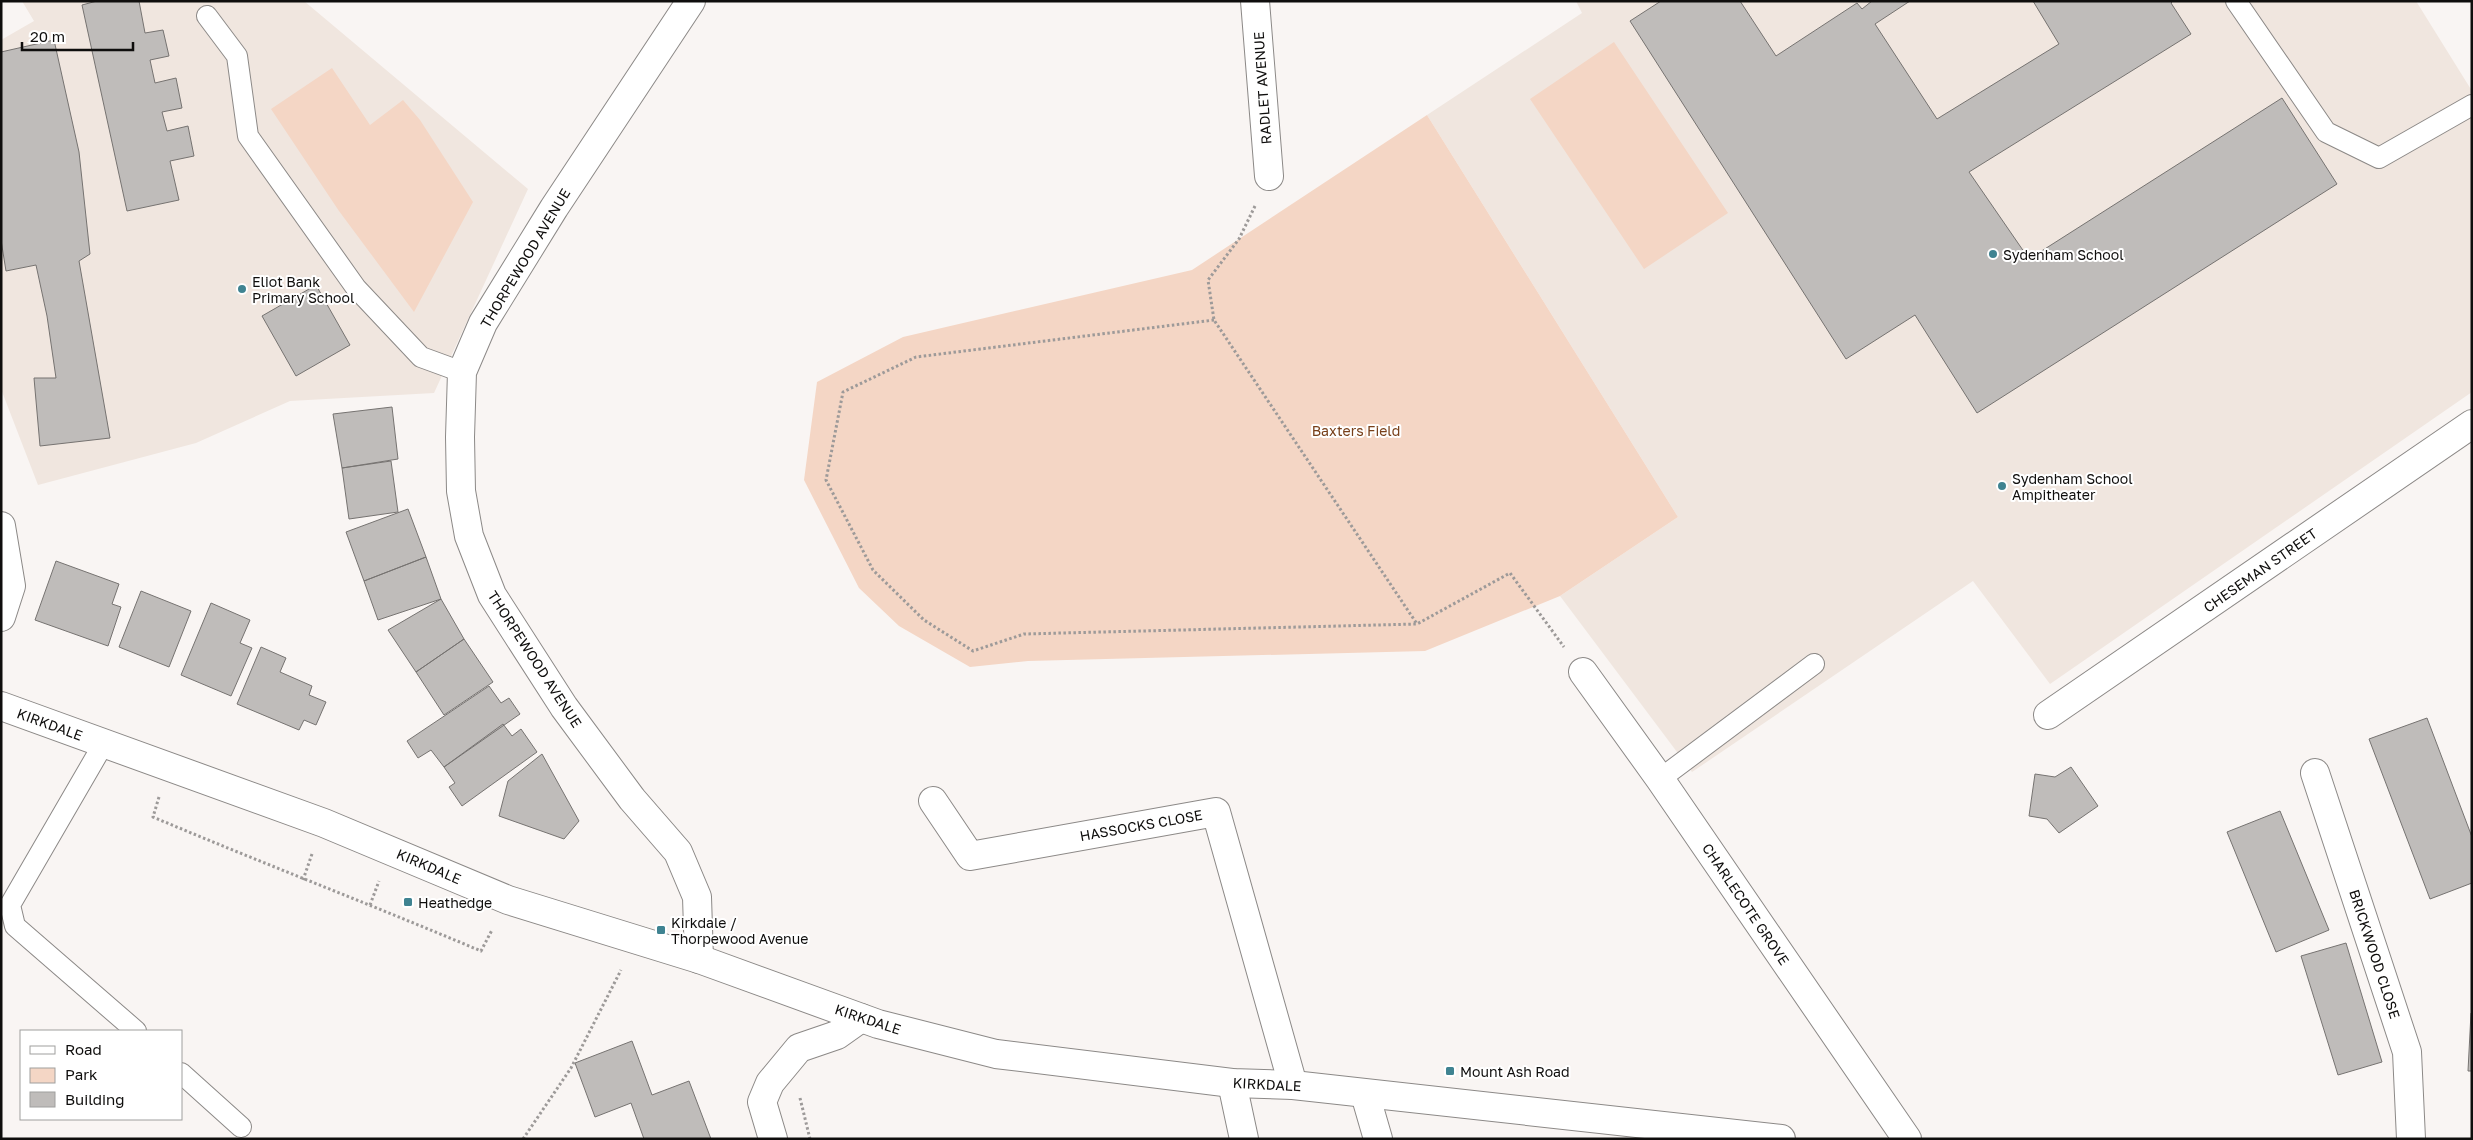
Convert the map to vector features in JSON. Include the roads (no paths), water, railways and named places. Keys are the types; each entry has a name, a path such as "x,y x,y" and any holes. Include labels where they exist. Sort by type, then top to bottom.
{"street":[{"name":"THORPEWOOD AVENUE","path":"691,1 520,262 483,323 462,372 460,437 461,491 469,536 492,595 564,707 632,799 678,852 697,897 700,959"},
{"name":"RADLET AVENUE","path":"1255,1 1269,176"},
{"name":"CHESEMAN STREET","path":"2048,715 2472,424"},
{"path":"1,526 11,586 1,617"},
{"name":"CHARLECOTE GROVE","path":"1583,672 1660,779 1907,1139"},
{"name":"KIRKDALE","path":"1,706 324,823 508,900 700,959 861,1018 996,1054 1232,1083 1293,1085 1781,1139"},
{"name":"BRICKWOOD CLOSE","path":"2315,773 2407,1052 2411,1139"},
{"name":"HASSOCKS CLOSE","path":"934,801 970,856 1216,812 1293,1085"},
{"path":"773,1139 762,1102 770,1083 799,1048 837,1035 861,1018"},
{"path":"1232,1083 1244,1139"},
{"path":"1365,1094 1378,1139"}],"lane":[{"path":"2236,1 2326,132 2379,158 2472,105"},
{"path":"207,16 236,56 248,136 350,280 420,357 462,372"},
{"path":"1660,779 1814,664"},
{"path":"104,743 10,905 15,926 135,1030"},
{"path":"182,1074 241,1127"}],"place":[{"name":"Sydenham School","path":"1993,254"},
{"name":"Eliot Bank Primary School","path":"242,289"},
{"name":"Sydenham School Ampitheater","path":"2002,486"},
{"name":"Heathedge","path":"408,902"},
{"name":"Kirkdale / Thorpewood Avenue","path":"661,930"},
{"name":"Mount Ash Road","path":"1450,1071"}],"park label":[{"name":"Baxters Field","path":"1356,430"}]}
